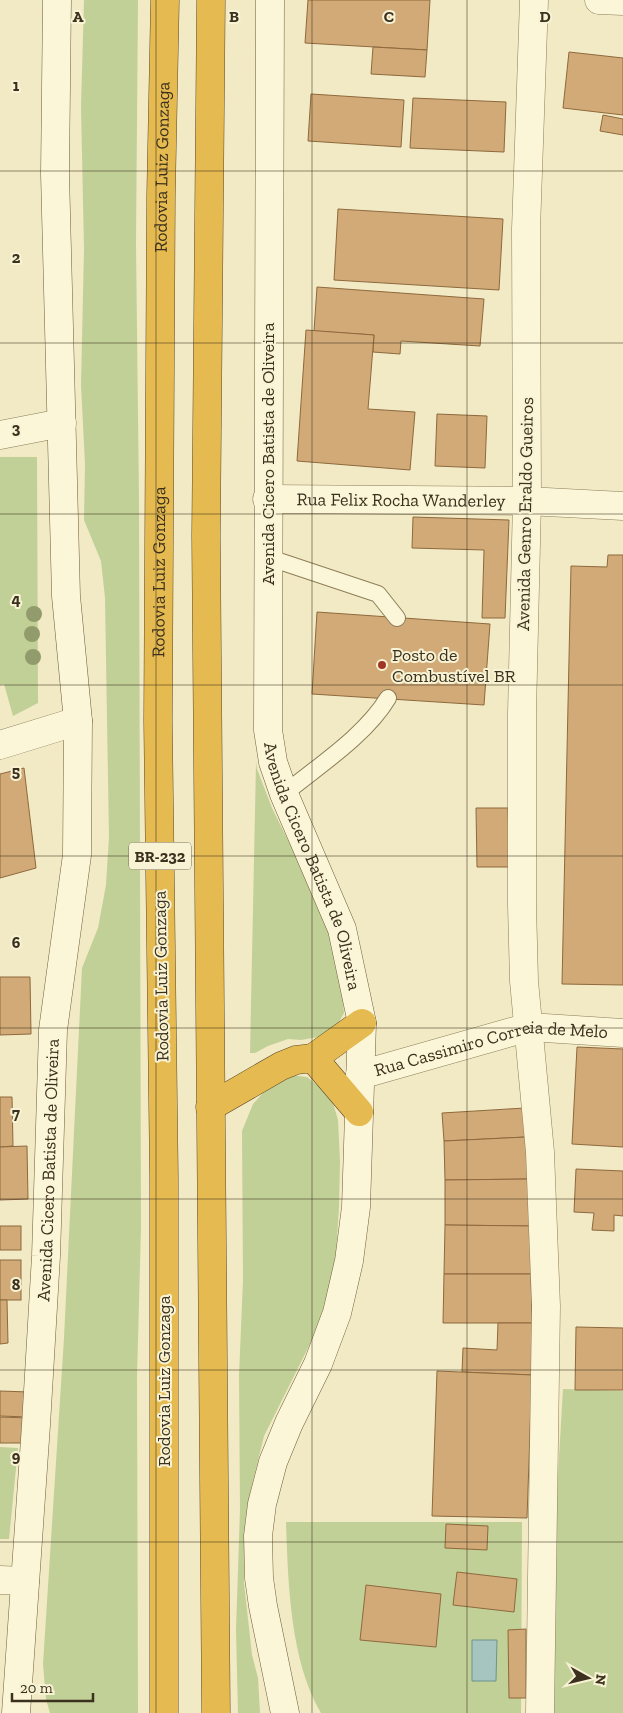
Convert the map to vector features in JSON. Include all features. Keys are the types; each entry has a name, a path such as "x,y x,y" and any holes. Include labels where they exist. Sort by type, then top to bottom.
{"highway":[{"name":"Rodovia Luiz Gonzaga","path":"164,1713 164,1178 158,711 161,195 165,0"},
{"name":"BR-232","path":"211,0 206,526 216,1713"},
{"path":"210,1107 281,1066 296,1060 313,1058 362,1023"},
{"path":"313,1058 359,1112"}],"main road":[{"name":"Avenida Cicero Batista de Oliveira","path":"16,1713 13,1581 46,1256 53,1030 77,855 78,721 66,596 55,174 57,0"},
{"name":"Avenida Cicero Batista de Oliveira","path":"270,0 267,498 268,730 272,762 342,930 362,1023 356,1207 349,1261 338,1313 318,1364 273,1462 262,1504 258,1536 259,1578 263,1606 285,1713"},
{"name":"Avenida Genro Eraldo Gueiros","path":"534,0 526,229 527,501 522,713 522,905 524,981 540,1152 546,1306 540,1713"},
{"path":"599,0 623,2"},
{"path":"0,436 62,423"},
{"name":"Rua Felix Rocha Wanderley","path":"267,498 527,501 623,506"},
{"path":"0,745 78,721"},
{"name":"Rua Cassimiro Correia de Melo","path":"360,1075 529,1027 623,1033"}],"lane":[{"path":"267,557 378,594 397,618"},
{"path":"284,794 348,743 379,712 388,698"}],"green space":[{"path":"84,0 138,0 136,243 139,502 141,1227 137,1377 138,1713 50,1713 46,1699 43,1664 64,1338 82,968 98,928 106,885 109,837 105,598 101,561 84,520 85,464 81,385 84,249 81,107"},
{"path":"0,457 37,457 38,703 13,716 4,684 0,685"},
{"path":"256,763 272,808 314,893 333,943 340,967 344,1013 336,1027 318,1037 301,1040 288,1039 255,1053 250,1053"},
{"path":"290,1075 307,1077 321,1088 333,1103 338,1120 340,1161 336,1256 323,1318 264,1436 250,1493 245,1522 244,1583 252,1655 258,1678 260,1713 238,1713 236,1630 240,1509 239,1376 243,1280 242,1131 253,1104 269,1086"},
{"path":"563,1389 623,1391 623,1713 550,1713 556,1509"},
{"path":"0,1447 18,1448 9,1539 0,1539"},
{"path":"286,1522 522,1522 521,1713 321,1713 303,1670 297,1646 290,1595"}],"water":[{"path":"472,1640 497,1640 496,1681 472,1681"}],"building":[{"path":"308,0 430,0 427,50 305,43"},
{"path":"373,47 427,50 425,77 371,74"},
{"path":"569,52 623,58 623,115 563,108"},
{"path":"311,94 404,100 401,147 308,141"},
{"path":"413,98 506,102 504,152 410,148"},
{"path":"603,115 623,119 623,135 600,131"},
{"path":"338,209 503,219 499,290 334,280"},
{"path":"317,287 484,299 480,346 401,341 400,354 373,352 374,335 314,331"},
{"path":"306,330 374,335 368,409 415,412 410,470 297,461"},
{"path":"437,414 487,416 485,468 435,466"},
{"path":"413,517 509,520 505,618 482,618 484,550 412,548"},
{"path":"608,555 623,555 623,985 562,984 571,566 607,567"},
{"path":"317,612 490,624 484,705 312,694"},
{"path":"24,768 36,868 0,878 0,774"},
{"path":"476,808 508,808 510,867 477,867"},
{"path":"0,977 30,977 31,1034 0,1035"},
{"path":"577,1047 623,1049 623,1147 572,1144"},
{"path":"0,1097 12,1097 13,1146 0,1147"},
{"path":"525,1108 526,1137 444,1141 442,1113"},
{"path":"526,1137 530,1179 445,1180 444,1141"},
{"path":"27,1146 28,1199 0,1200 0,1147"},
{"path":"576,1169 623,1171 623,1216 614,1215 614,1231 592,1230 594,1213 574,1212"},
{"path":"530,1179 531,1226 445,1225 445,1180"},
{"path":"445,1225 531,1226 531,1274 444,1274"},
{"path":"0,1226 21,1226 21,1250 0,1250"},
{"path":"0,1260 21,1260 21,1300 0,1300"},
{"path":"444,1274 531,1274 532,1323 443,1323"},
{"path":"0,1300 7,1300 8,1343 0,1344"},
{"path":"498,1323 532,1323 532,1375 462,1372 463,1348 497,1350"},
{"path":"576,1327 623,1328 623,1390 575,1390"},
{"path":"437,1371 532,1375 527,1518 432,1516"},
{"path":"0,1391 29,1392 28,1417 0,1416"},
{"path":"0,1417 29,1418 28,1443 0,1443"},
{"path":"446,1524 488,1526 487,1550 445,1548"},
{"path":"457,1572 517,1579 514,1612 453,1605"},
{"path":"366,1585 441,1594 436,1647 360,1640"},
{"path":"526,1629 526,1698 509,1698 508,1630"}],"place":[{"name":"Posto de Combustível BR","path":"382,665"}]}
